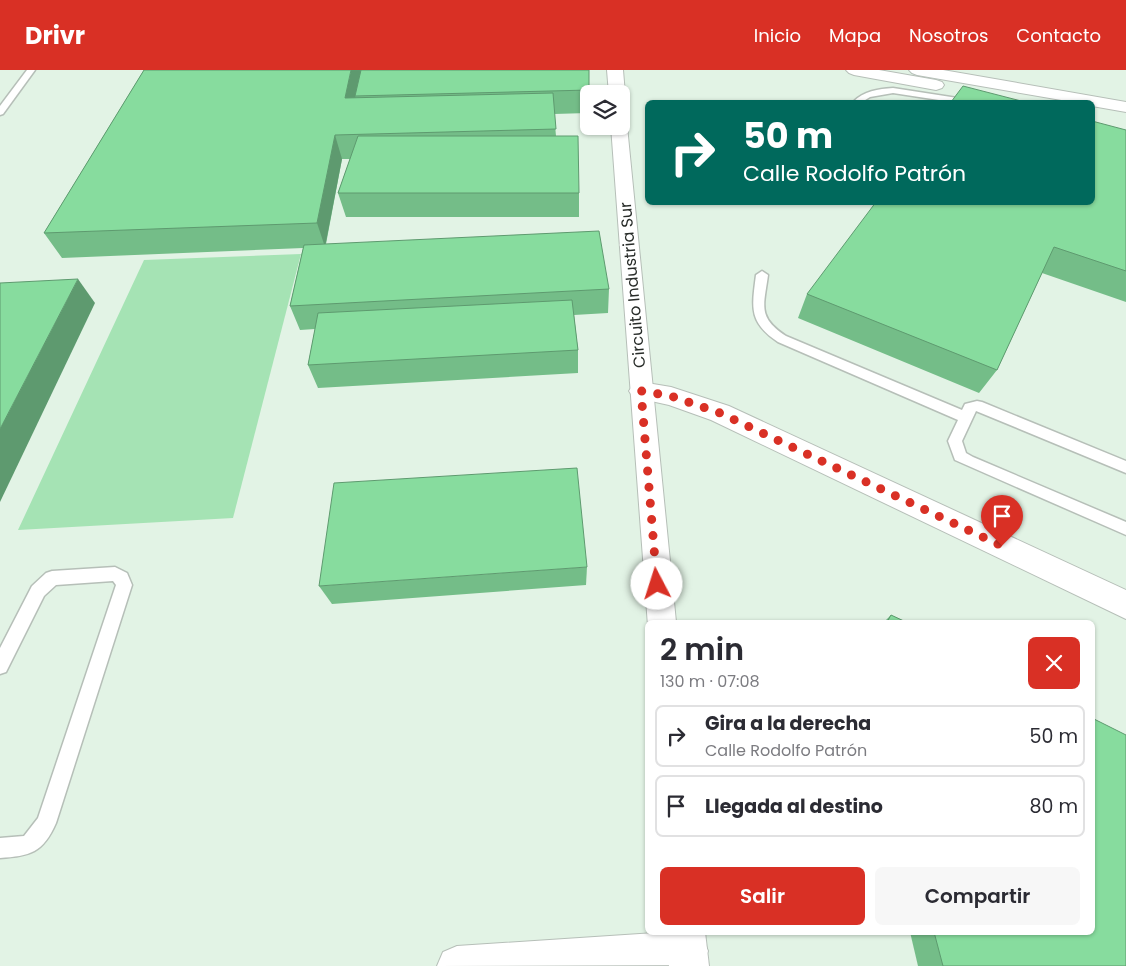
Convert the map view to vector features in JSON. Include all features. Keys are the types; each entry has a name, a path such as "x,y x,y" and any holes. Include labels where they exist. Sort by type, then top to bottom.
{"main road":[{"path":"615,70 616,85"},
{"path":"854,70 1025,100"},
{"path":"917,70 1086,100"},
{"path":"1095,102 1126,107"},
{"path":"1095,114 1126,119"},
{"name":"Circuito Industria Sur","path":"620,135 660,620"},
{"path":"641,391 671,396 720,413 1126,605"},
{"path":"457,966 688,950"}],"lane":[{"path":"0,112 31,70"},
{"path":"860,100 870,93 885,90 951,100"},
{"path":"762,275 759,317 768,331 782,339 965,417"},
{"path":"1126,467 977,406 970,408 955,441 960,456 1126,529"},
{"path":"0,666 38,591 52,578 116,574 122,578 124,585 46,823 29,846 0,848"}],"shaded area":[{"path":"0,70 1126,70 1126,966 0,966"}],"green space":[{"path":"301,254 233,518 18,530 144,260"}],"building":[{"path":"144,70 351,70 345,98 553,93 556,129 335,135 317,223 44,233"},
{"path":"361,70 589,70 589,85 580,85 580,90 355,96"},
{"path":"963,86 1017,100 952,100"},
{"path":"1095,122 1126,130 1126,271 1054,247 997,370 807,294 874,205 1095,205"},
{"path":"358,136 578,136 579,193 338,193"},
{"path":"599,231 609,289 290,306 304,245"},
{"path":"78,279 0,429 0,283"},
{"path":"572,300 578,350 308,365 318,313"},
{"path":"577,468 587,567 319,586 334,483"},
{"path":"891,615 902,620 888,620"},
{"path":"1095,720 1126,735 1126,966 943,966 935,935 1095,935"}],"route":[{"path":"657,584 641,391 671,396 720,413 1002,546"}]}
